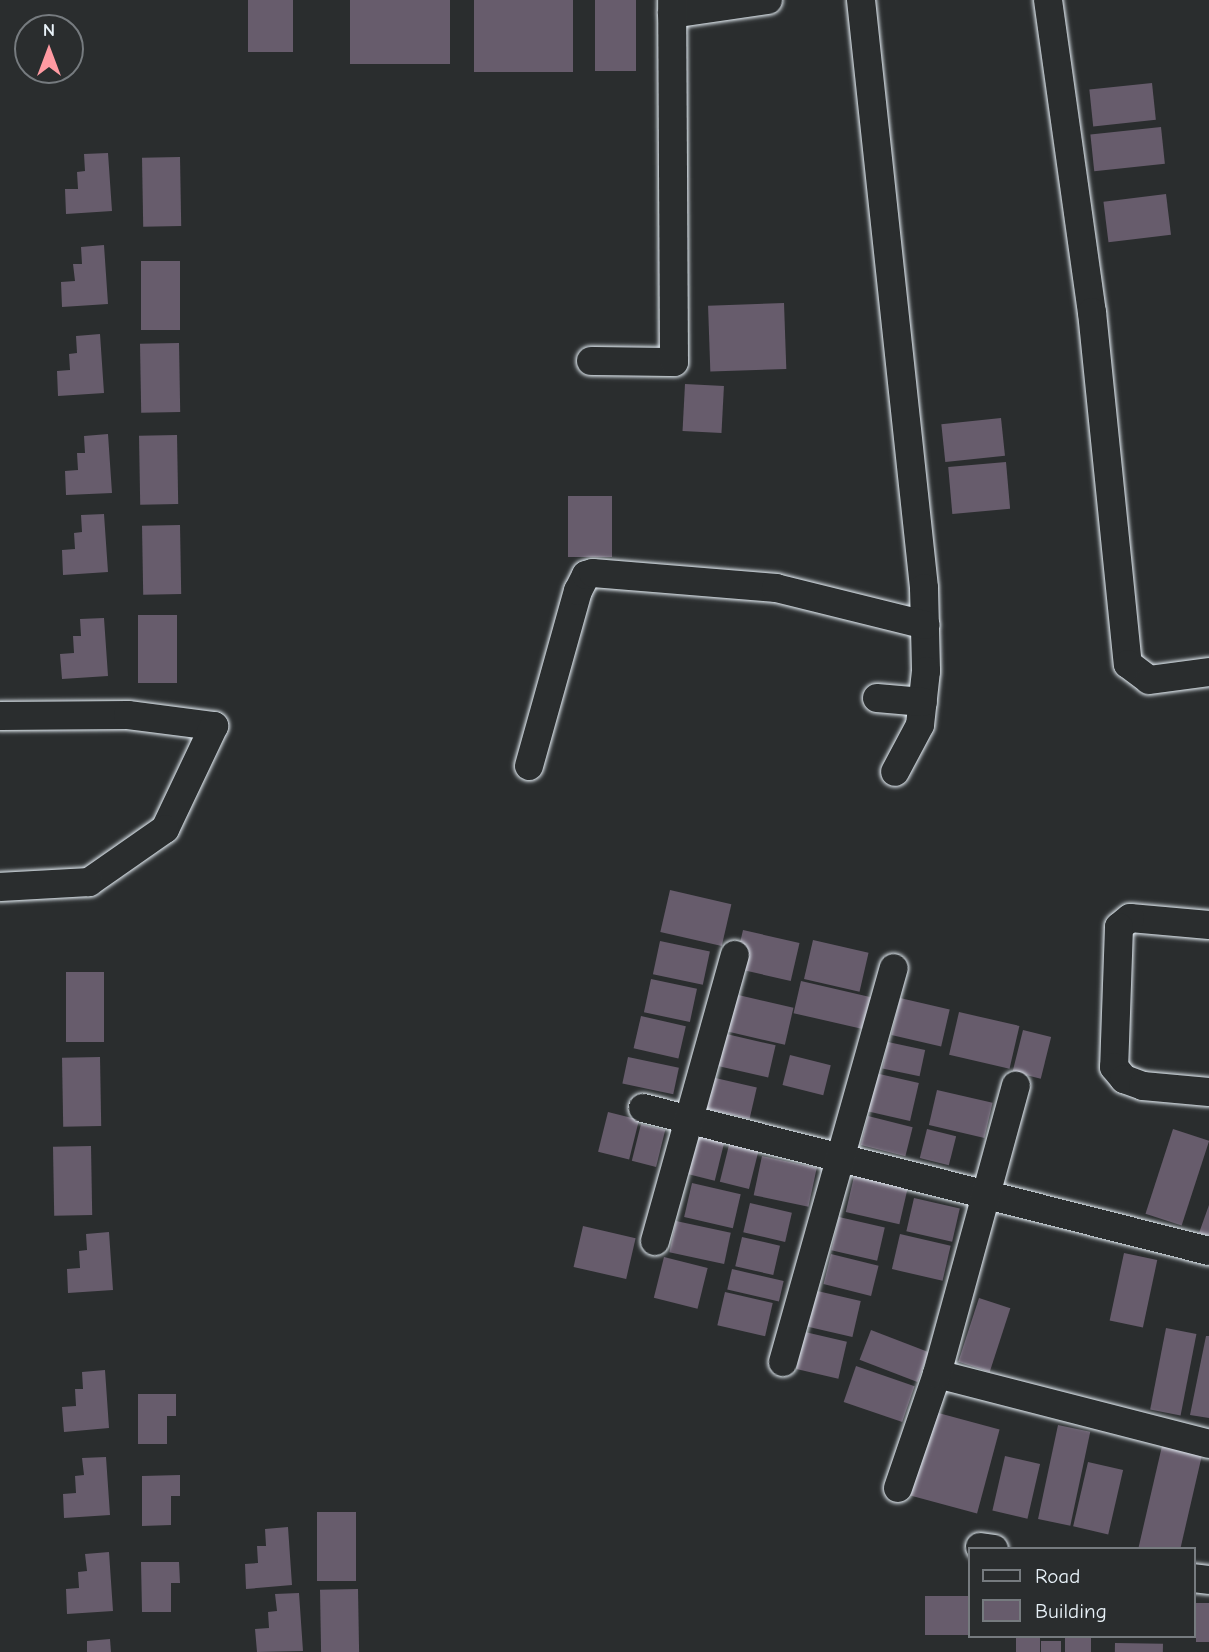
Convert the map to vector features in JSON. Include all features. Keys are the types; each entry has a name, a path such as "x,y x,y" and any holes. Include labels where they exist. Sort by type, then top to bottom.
{"street":[{"path":"591,362 674,362 672,7 768,0"},
{"path":"861,0 925,625 920,725 895,772"},
{"path":"1048,0 1092,312 1128,664 1149,680 1209,672"},
{"path":"529,766 586,575 602,572 776,587 925,625"},
{"path":"877,698 923,702"},
{"path":"0,716 128,715 214,726 165,829 89,882 0,887"},
{"path":"1209,925 1130,918 1119,927 1114,1067 1124,1079 1143,1086 1209,1092"},
{"path":"655,1241 685,1121 735,955"},
{"path":"783,1363 894,968"},
{"path":"898,1488 937,1374 988,1199 1016,1086"},
{"path":"643,1108 988,1199 1209,1251"},
{"path":"937,1374 1209,1444"}],"building":[{"path":"248,0 293,0 293,52 248,52"},
{"path":"350,0 450,0 450,64 350,64"},
{"path":"474,0 573,0 573,72 474,72"},
{"path":"595,0 636,0 636,71 595,71"},
{"path":"1152,83 1156,120 1093,126 1089,90"},
{"path":"1161,127 1165,164 1094,171 1090,134"},
{"path":"108,153 112,211 66,214 65,189 78,189 77,172 85,171 84,154"},
{"path":"180,157 181,226 143,227 142,158"},
{"path":"1166,194 1171,235 1108,242 1103,202"},
{"path":"104,245 108,304 62,307 61,282 75,281 73,264 82,264 81,247"},
{"path":"141,261 180,261 180,330 141,330"},
{"path":"784,303 786,369 710,372 708,306"},
{"path":"100,334 104,393 58,396 57,371 70,370 69,354 77,353 76,336"},
{"path":"179,343 180,412 141,413 140,344"},
{"path":"685,384 724,386 721,433 683,431"},
{"path":"1001,418 1005,456 945,462 941,424"},
{"path":"108,434 112,493 66,495 65,471 78,470 77,453 85,453 84,436"},
{"path":"177,435 178,504 140,505 139,436"},
{"path":"1006,462 1010,509 952,514 948,467"},
{"path":"568,496 612,496 612,557 568,557"},
{"path":"104,514 108,572 63,575 62,550 75,549 74,533 82,532 81,515"},
{"path":"180,525 181,594 143,595 142,526"},
{"path":"138,615 177,615 177,683 138,683"},
{"path":"104,618 108,676 62,679 60,654 74,653 73,636 81,636 80,619"},
{"path":"670,890 731,904 722,946 660,932"},
{"path":"743,930 800,943 791,981 734,968"},
{"path":"813,940 869,953 860,992 804,979"},
{"path":"660,941 710,952 703,985 653,974"},
{"path":"66,972 104,972 104,1042 66,1042"},
{"path":"651,979 697,989 690,1022 644,1012"},
{"path":"801,981 872,997 865,1030 794,1013"},
{"path":"734,994 793,1008 785,1045 725,1031"},
{"path":"900,998 950,1009 941,1046 891,1035"},
{"path":"959,1012 1019,1026 1010,1069 949,1055"},
{"path":"641,1016 686,1026 678,1059 634,1048"},
{"path":"1023,1030 1051,1037 1041,1079 1013,1072"},
{"path":"722,1033 776,1045 768,1078 715,1065"},
{"path":"888,1042 925,1050 920,1076 882,1068"},
{"path":"790,1055 831,1065 823,1095 783,1085"},
{"path":"100,1057 101,1126 63,1127 62,1058"},
{"path":"628,1057 679,1068 673,1094 622,1083"},
{"path":"875,1073 919,1083 910,1121 866,1111"},
{"path":"711,1077 757,1088 750,1119 704,1108"},
{"path":"937,1090 993,1103 984,1138 929,1125"},
{"path":"608,1112 639,1120 629,1160 598,1152"},
{"path":"868,1116 913,1127 905,1156 861,1145"},
{"path":"641,1124 665,1130 656,1167 632,1161"},
{"path":"927,1129 956,1136 949,1165 920,1158"},
{"path":"1173,1129 1209,1141 1182,1225 1145,1214"},
{"path":"697,1132 725,1139 715,1181 687,1174"},
{"path":"730,1141 759,1148 749,1189 720,1182"},
{"path":"91,1146 92,1215 54,1216 53,1147"},
{"path":"762,1156 817,1168 808,1207 754,1195"},
{"path":"855,1172 909,1184 899,1224 846,1212"},
{"path":"692,1183 741,1194 733,1228 684,1217"},
{"path":"914,1198 960,1209 952,1242 906,1231"},
{"path":"750,1203 792,1213 785,1242 743,1232"},
{"path":"1209,1205 1209,1236 1199,1233"},
{"path":"839,1217 885,1228 877,1261 831,1250"},
{"path":"676,1221 731,1233 724,1264 669,1252"},
{"path":"583,1226 636,1238 626,1279 574,1267"},
{"path":"109,1232 113,1290 68,1293 67,1269 80,1268 79,1251 87,1250 86,1234"},
{"path":"900,1234 951,1246 943,1281 892,1269"},
{"path":"742,1237 780,1246 773,1275 735,1266"},
{"path":"1124,1253 1157,1260 1143,1328 1110,1320"},
{"path":"831,1254 879,1266 871,1296 824,1284"},
{"path":"664,1257 708,1268 698,1309 654,1298"},
{"path":"732,1269 784,1281 779,1301 727,1289"},
{"path":"813,1290 861,1301 852,1337 805,1326"},
{"path":"725,1292 773,1303 765,1336 717,1325"},
{"path":"979,1298 1010,1308 990,1372 958,1362"},
{"path":"1166,1328 1196,1334 1181,1415 1150,1409"},
{"path":"871,1330 929,1352 917,1382 860,1360"},
{"path":"805,1332 847,1342 838,1379 796,1369"},
{"path":"1206,1336 1209,1336 1209,1418 1190,1415"},
{"path":"856,1366 915,1386 902,1422 844,1402"},
{"path":"105,1370 109,1428 64,1432 62,1407 76,1406 75,1389 83,1389 82,1372"},
{"path":"138,1394 176,1394 176,1416 167,1416 167,1444 138,1444"},
{"path":"931,1411 1000,1429 977,1513 908,1495"},
{"path":"1058,1425 1090,1432 1070,1526 1038,1519"},
{"path":"1162,1446 1202,1455 1181,1547 1139,1547"},
{"path":"1005,1456 1040,1464 1027,1519 992,1511"},
{"path":"106,1457 110,1515 64,1518 63,1494 76,1493 75,1476 84,1475 82,1458"},
{"path":"1088,1462 1123,1470 1108,1534 1073,1526"},
{"path":"180,1475 180,1496 171,1496 171,1525 142,1526 142,1476"},
{"path":"317,1512 356,1512 356,1581 317,1581"},
{"path":"288,1527 292,1585 246,1589 245,1564 258,1563 257,1546 266,1546 265,1529"},
{"path":"109,1552 113,1611 67,1614 66,1589 79,1588 78,1572 87,1571 85,1554"},
{"path":"141,1562 179,1562 180,1583 171,1583 171,1612 142,1612"},
{"path":"358,1589 359,1652 321,1652 320,1590"},
{"path":"299,1593 303,1651 257,1652 255,1629 269,1628 268,1612 277,1611 275,1594"},
{"path":"925,1596 968,1596 968,1635 925,1635"},
{"path":"1196,1603 1209,1603 1209,1642 1196,1642"},
{"path":"1016,1638 1040,1638 1040,1652 1016,1652"},
{"path":"1065,1638 1091,1638 1091,1652 1065,1652"},
{"path":"110,1639 111,1652 87,1652 87,1641"},
{"path":"1041,1641 1061,1641 1061,1652 1041,1652"},
{"path":"1115,1643 1163,1644 1163,1652 1115,1652"}]}
